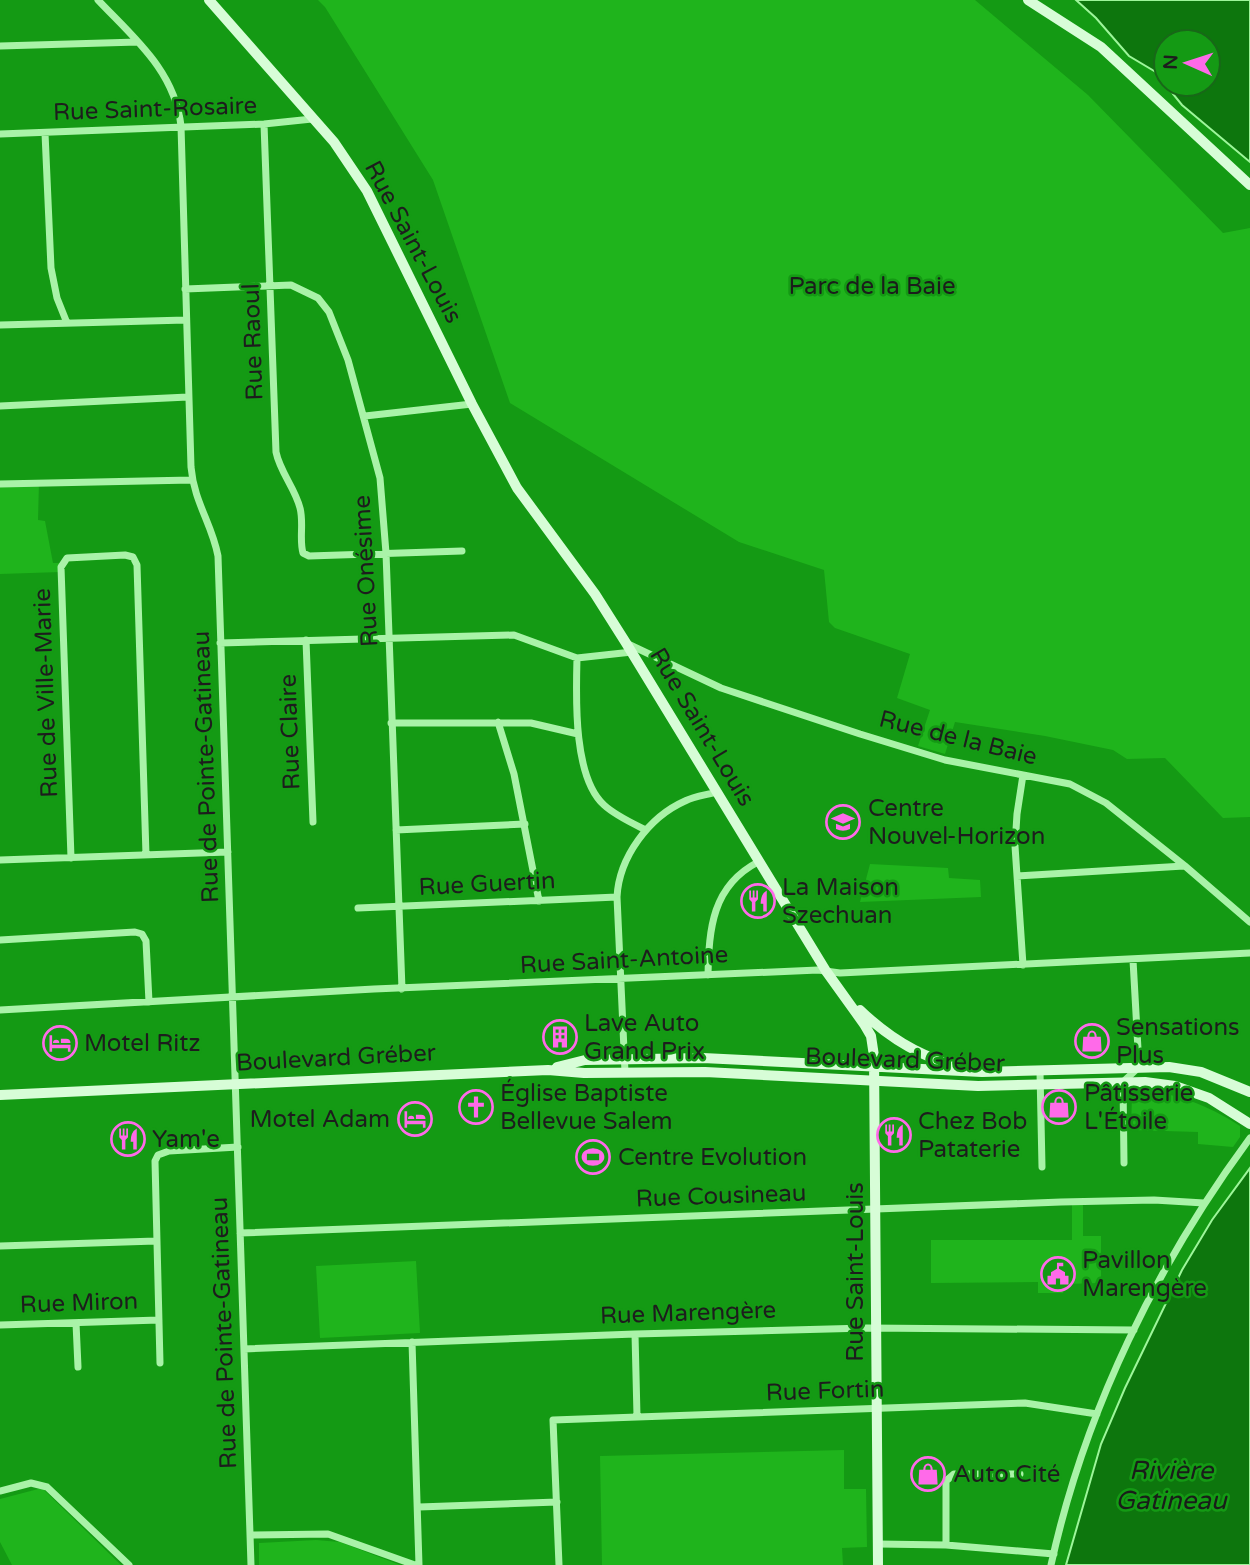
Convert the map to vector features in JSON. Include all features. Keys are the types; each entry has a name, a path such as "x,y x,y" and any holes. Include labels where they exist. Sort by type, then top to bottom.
{"main road":[{"name":"Rue Saint-Louis","path":"209,0 334,142 367,191 472,404 517,488 595,594 826,971 871,1036 874,1067 876,1210 878,1565"},
{"path":"1028,0 1101,47 1250,185"},
{"path":"840,990 881,1030 899,1042 928,1057 982,1072"},
{"name":"Boulevard Gréber","path":"548,1070 585,1060 625,1058 703,1058 982,1072 1169,1067 1201,1072 1250,1092"},
{"name":"Boulevard Gréber","path":"0,1095 548,1070 584,1073 705,1072 978,1086 1155,1082 1209,1098 1250,1124"}],"street":[{"name":"Rue de Pointe-Gatineau","path":"99,0 138,42 168,81 177,99 181,126 192,480 199,507 214,539 218,556 251,1565"},
{"path":"0,46 138,42"},
{"name":"Rue Saint-Rosaire","path":"0,134 264,124 312,119"},
{"name":"Rue Raoul","path":"264,124 276,452 279,465 300,509 303,553 309,556 386,553"},
{"path":"46,133 51,268 57,298 66,323"},
{"name":"Rue Onésime","path":"185,289 291,285 318,298 329,312 348,360 380,478 386,553 402,989"},
{"path":"0,325 186,320"},
{"path":"0,406 188,397"},
{"path":"365,416 472,404"},
{"path":"0,484 192,480"},
{"path":"386,553 463,551"},
{"name":"Rue de Ville-Marie","path":"71,858 61,567 67,558 112,556 130,556 136,560 137,565 146,855"},
{"path":"220,643 514,635 577,658 629,648"},
{"name":"Rue Claire","path":"306,640 313,822"},
{"name":"Rue de la Baie","path":"629,648 721,688 945,760 1070,784 1106,803 1250,922"},
{"path":"577,658 578,734 585,768 595,796 605,806 646,830"},
{"path":"498,722 514,774 539,901"},
{"path":"391,723 531,723 578,734"},
{"path":"1023,775 1015,846 1023,965"},
{"path":"625,1072 617,897 622,871 646,830 665,813 685,801 717,792"},
{"path":"396,830 525,824"},
{"path":"0,860 228,852"},
{"path":"708,975 709,932 719,903 731,883 758,862"},
{"path":"1017,876 1185,866"},
{"name":"Rue Guertin","path":"358,908 617,897"},
{"path":"0,940 142,933 146,941 149,1002"},
{"name":"Rue Saint-Antoine","path":"0,1010 708,975 826,971 840,973 1250,953"},
{"path":"1124,1163 1123,1082 1139,1067 1133,960"},
{"path":"1040,1072 1042,1167"},
{"path":"1051,1565 1097,1414 1134,1330 1172,1255 1204,1203 1250,1138"},
{"path":"160,1363 154,1168 158,1155 169,1150 238,1147"},
{"name":"Rue Cousineau","path":"240,1233 1061,1202 1154,1200 1204,1203"},
{"path":"0,1246 156,1241"},
{"name":"Rue Miron","path":"0,1325 159,1320"},
{"path":"76,1323 78,1367"},
{"name":"Rue Marengère","path":"244,1349 876,1327 1134,1330"},
{"path":"635,1334 637,1416"},
{"path":"250,1535 335,1535 417,1565 419,1507 412,1342"},
{"name":"Rue Fortin","path":"557,1502 554,1420 1025,1403 1097,1414"},
{"path":"946,1545 946,1481 950,1476 1020,1474"},
{"path":"0,1491 31,1483 47,1487 129,1565"},
{"path":"419,1507 557,1502 559,1565"},
{"path":"878,1544 946,1545 1054,1554"}],"green space":[{"name":"Parc de la Baie","path":"318,0 975,0 1088,95 1223,233 1250,228 1250,817 1223,818 1165,758 1127,759 1113,750 955,722 945,754 918,746 930,710 897,698 910,654 835,628 829,622 824,570 739,542 510,403 433,180 325,7"},
{"path":"39,482 38,520 45,521 53,563 62,563 61,572 0,574 0,484"},
{"path":"870,864 948,868 949,878 980,880 981,897 860,902"},
{"path":"1140,1089 1204,1106 1240,1126 1240,1137 1233,1147 1198,1144 1198,1132 1131,1130 1132,1094"},
{"path":"1072,1205 1083,1205 1083,1236 1101,1236 1101,1283 1066,1284 1063,1293 1038,1293 1038,1282 931,1283 931,1240 1072,1240"},
{"path":"416,1261 420,1333 320,1338 316,1266"},
{"path":"844,1450 844,1489 866,1489 867,1547 842,1548 843,1565 602,1565 600,1456"},
{"path":"42,1488 121,1565 12,1565 0,1542 0,1499"},
{"path":"316,1540 340,1542 400,1565 259,1565 259,1543"}],"water":[{"path":"1076,0 1250,0 1250,162 1176,98 1222,98 1222,28 1152,28 1152,70 1129,56 1096,18"},
{"name":"Rivière Gatineau","path":"1250,1168 1250,1565 1066,1565 1101,1444 1125,1388 1182,1270 1212,1220"}],"place":[{"name":"Centre Nouvel-Horizon","path":"843,822"},
{"name":"La Maison Szechuan","path":"758,901"},
{"name":"Lave Auto Grand Prix","path":"560,1037"},
{"name":"Sensations Plus","path":"1092,1041"},
{"name":"Motel Ritz","path":"60,1043"},
{"name":"Église Baptiste Bellevue Salem","path":"476,1107"},
{"name":"Pâtisserie L'Étoile","path":"1059,1107"},
{"name":"Motel Adam","path":"415,1119"},
{"name":"Chez Bob Pataterie","path":"894,1135"},
{"name":"Yam'e","path":"128,1139"},
{"name":"Centre Evolution","path":"593,1157"},
{"name":"Pavillon Marengère","path":"1058,1274"},
{"name":"Auto Cité","path":"928,1474"}]}
